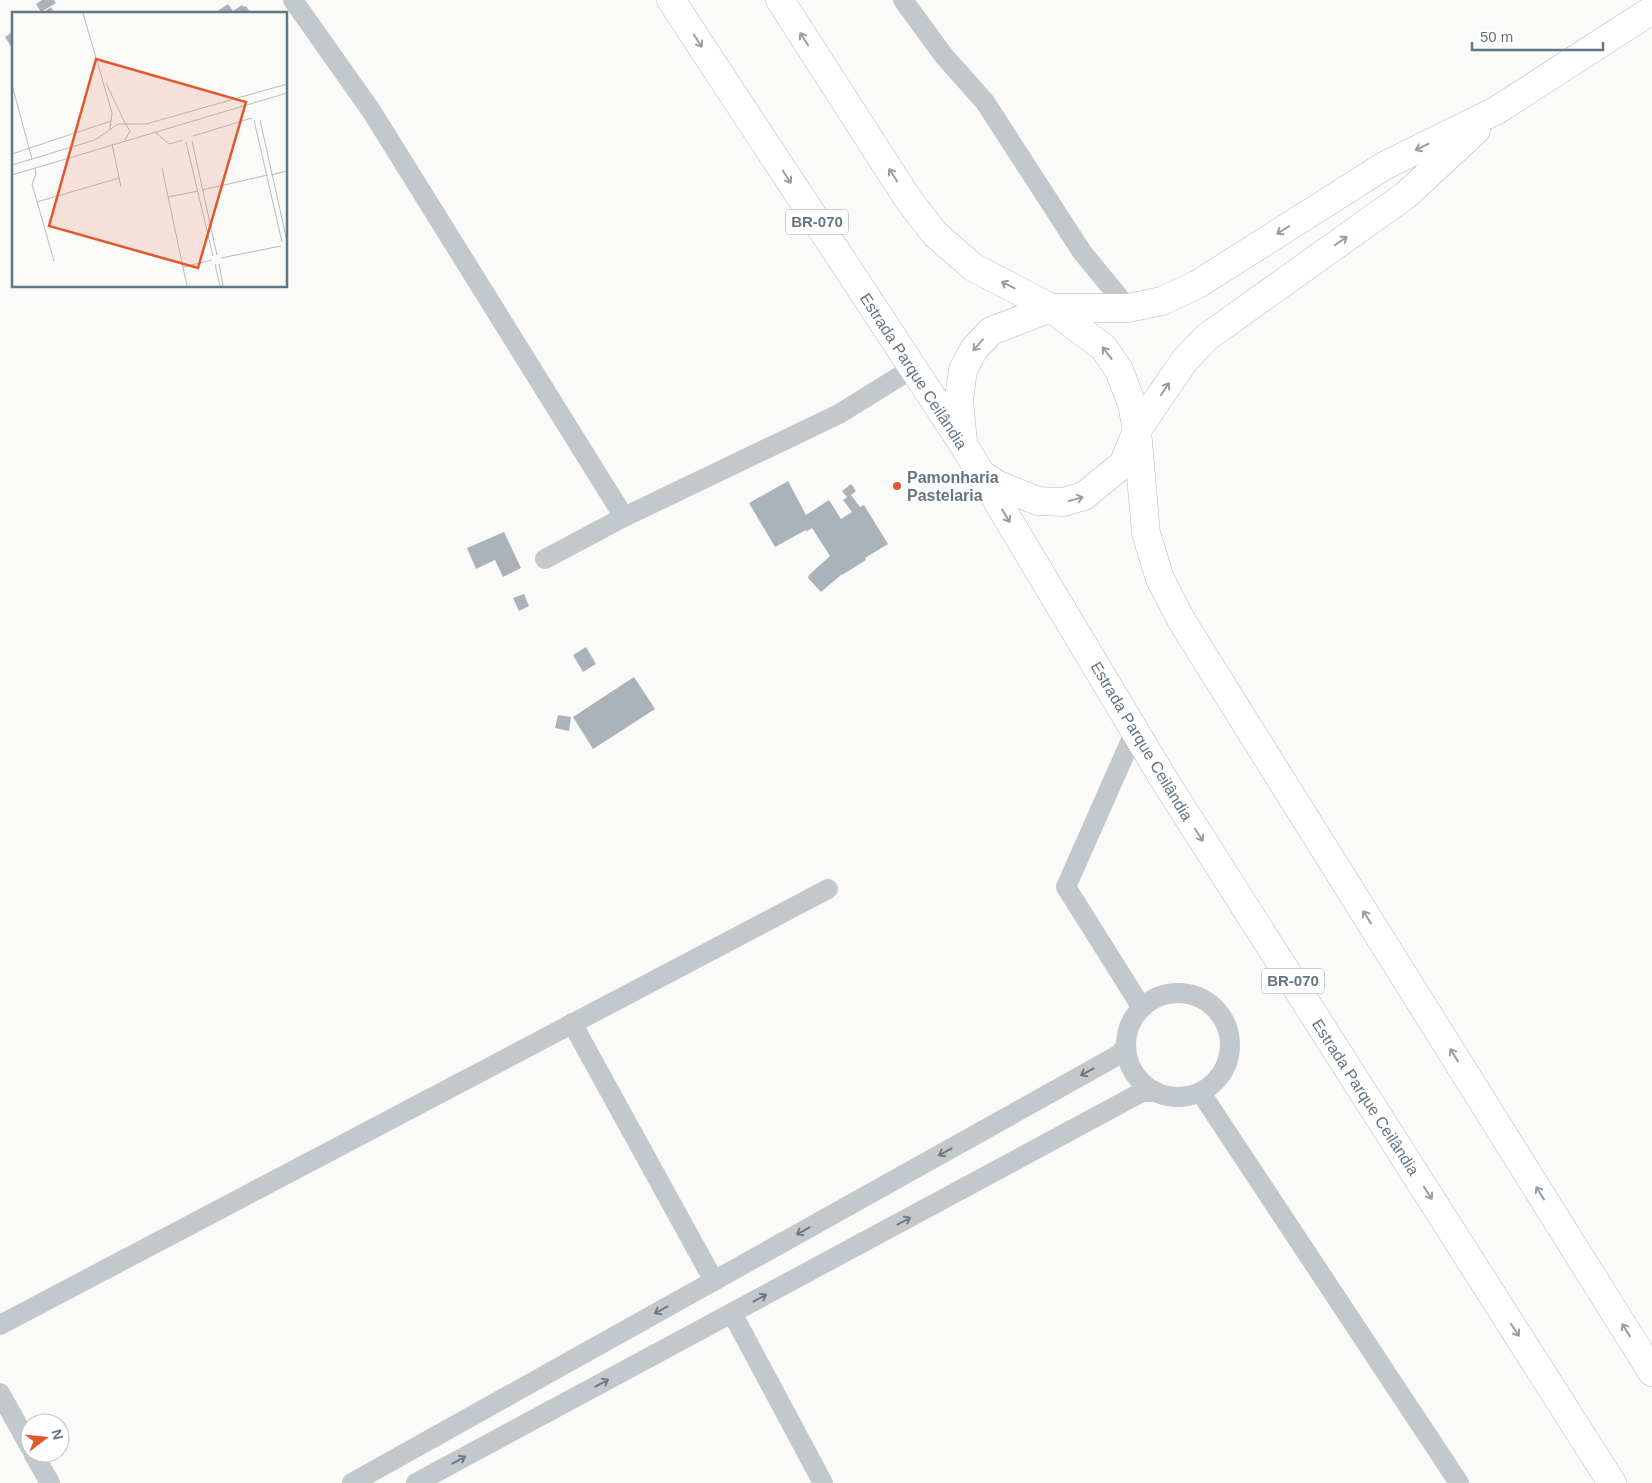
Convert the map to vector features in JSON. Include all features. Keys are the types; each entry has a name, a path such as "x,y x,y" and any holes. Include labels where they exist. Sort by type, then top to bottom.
{"main road":[{"name":"Estrada Parque Ceilândia","path":"671,0 963,444 1168,786 1612,1483"},
{"path":"780,0 908,199 935,234 973,267 1051,308 1104,348 1119,370 1132,404 1138,430 1146,533 1160,579 1183,623 1652,1372"},
{"path":"963,444 960,399 964,370 974,349 991,331 1051,308 1128,308 1162,302 1198,284 1384,166 1497,110 1652,10"},
{"path":"981,474 998,485 1038,501 1063,502 1084,496 1123,464 1138,430 1184,360 1207,337 1406,195 1497,110"}],"street":[{"path":"293,0 372,112 624,517"},
{"path":"903,0 944,56 985,102 1082,252 1128,308"},
{"path":"545,559 624,517 839,414 913,368"},
{"path":"1135,731 1066,887 1142,1008"},
{"path":"0,1326 828,888"},
{"path":"1182,993 1199,997 1213,1006 1224,1020 1230,1036 1230,1053 1225,1069 1215,1083 1201,1093 1184,1097 1167,1096 1150,1090 1137,1078 1129,1062 1126,1045 1129,1028 1137,1012 1142,1008 1150,1001 1165,994 1182,993"},
{"path":"572,1023 714,1281"},
{"path":"352,1483 1120,1054 1126,1045"},
{"path":"416,1483 1142,1092 1156,1092"},
{"path":"1201,1093 1459,1483"},
{"path":"732,1313 824,1483"},
{"path":"0,1393 20,1429"},
{"path":"39,1463 50,1483"}],"building":[{"path":"42,0 54,0 56,3 41,12 36,4"},
{"path":"228,4 233,11 242,5 246,6 250,12 216,12"},
{"path":"51,7 54,12 44,12"},
{"path":"12,32 12,48 5,37"},
{"path":"788,481 806,515 829,500 841,519 852,512 843,500 847,497 842,491 851,484 856,491 851,495 860,507 864,505 888,544 842,574 821,592 808,578 830,556 812,528 775,547 749,503"},
{"path":"504,532 521,568 503,577 495,560 476,569 467,548"},
{"path":"524,594 529,606 519,611 513,598"},
{"path":"586,647 596,664 583,672 573,655"},
{"path":"634,677 655,709 593,749 573,717"},
{"path":"558,715 571,717 569,731 555,728"}],"place":[{"name":"Pamonharia Pastelaria","path":"897,486"}]}
